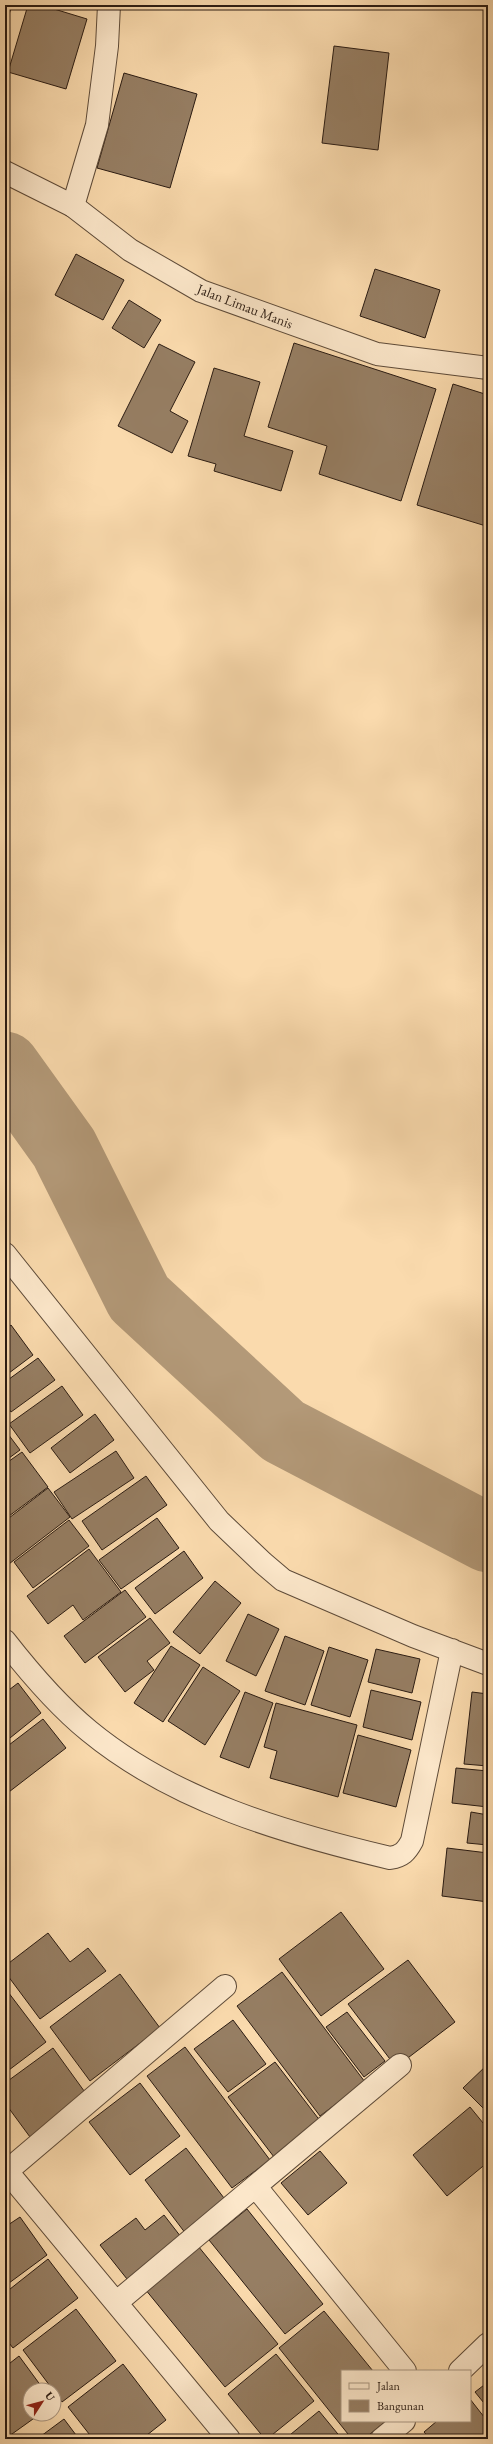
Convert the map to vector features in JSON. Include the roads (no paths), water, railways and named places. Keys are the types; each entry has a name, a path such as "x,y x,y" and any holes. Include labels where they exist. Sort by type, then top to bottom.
{"street":[{"path":"73,206 97,125 107,46 109,5"},
{"name":"Jalan Limau Manis","path":"5,172 73,206 130,250 201,291 377,354 488,368"},
{"path":"5,1254 219,1521 283,1580 413,1636 488,1664"},
{"path":"5,1641 31,1675 89,1731 143,1769 223,1808 320,1841 390,1858 399,1857 406,1852 412,1841 452,1650"},
{"path":"225,1986 6,2170 117,2302 229,2439"},
{"path":"117,2302 400,2065"},
{"path":"256,2187 404,2370"},
{"path":"461,2370 488,2344"},
{"path":"382,2439 403,2422"}],"waterway":[{"path":"5,1066 64,1148 139,1298 283,1431 488,1538"}]}
